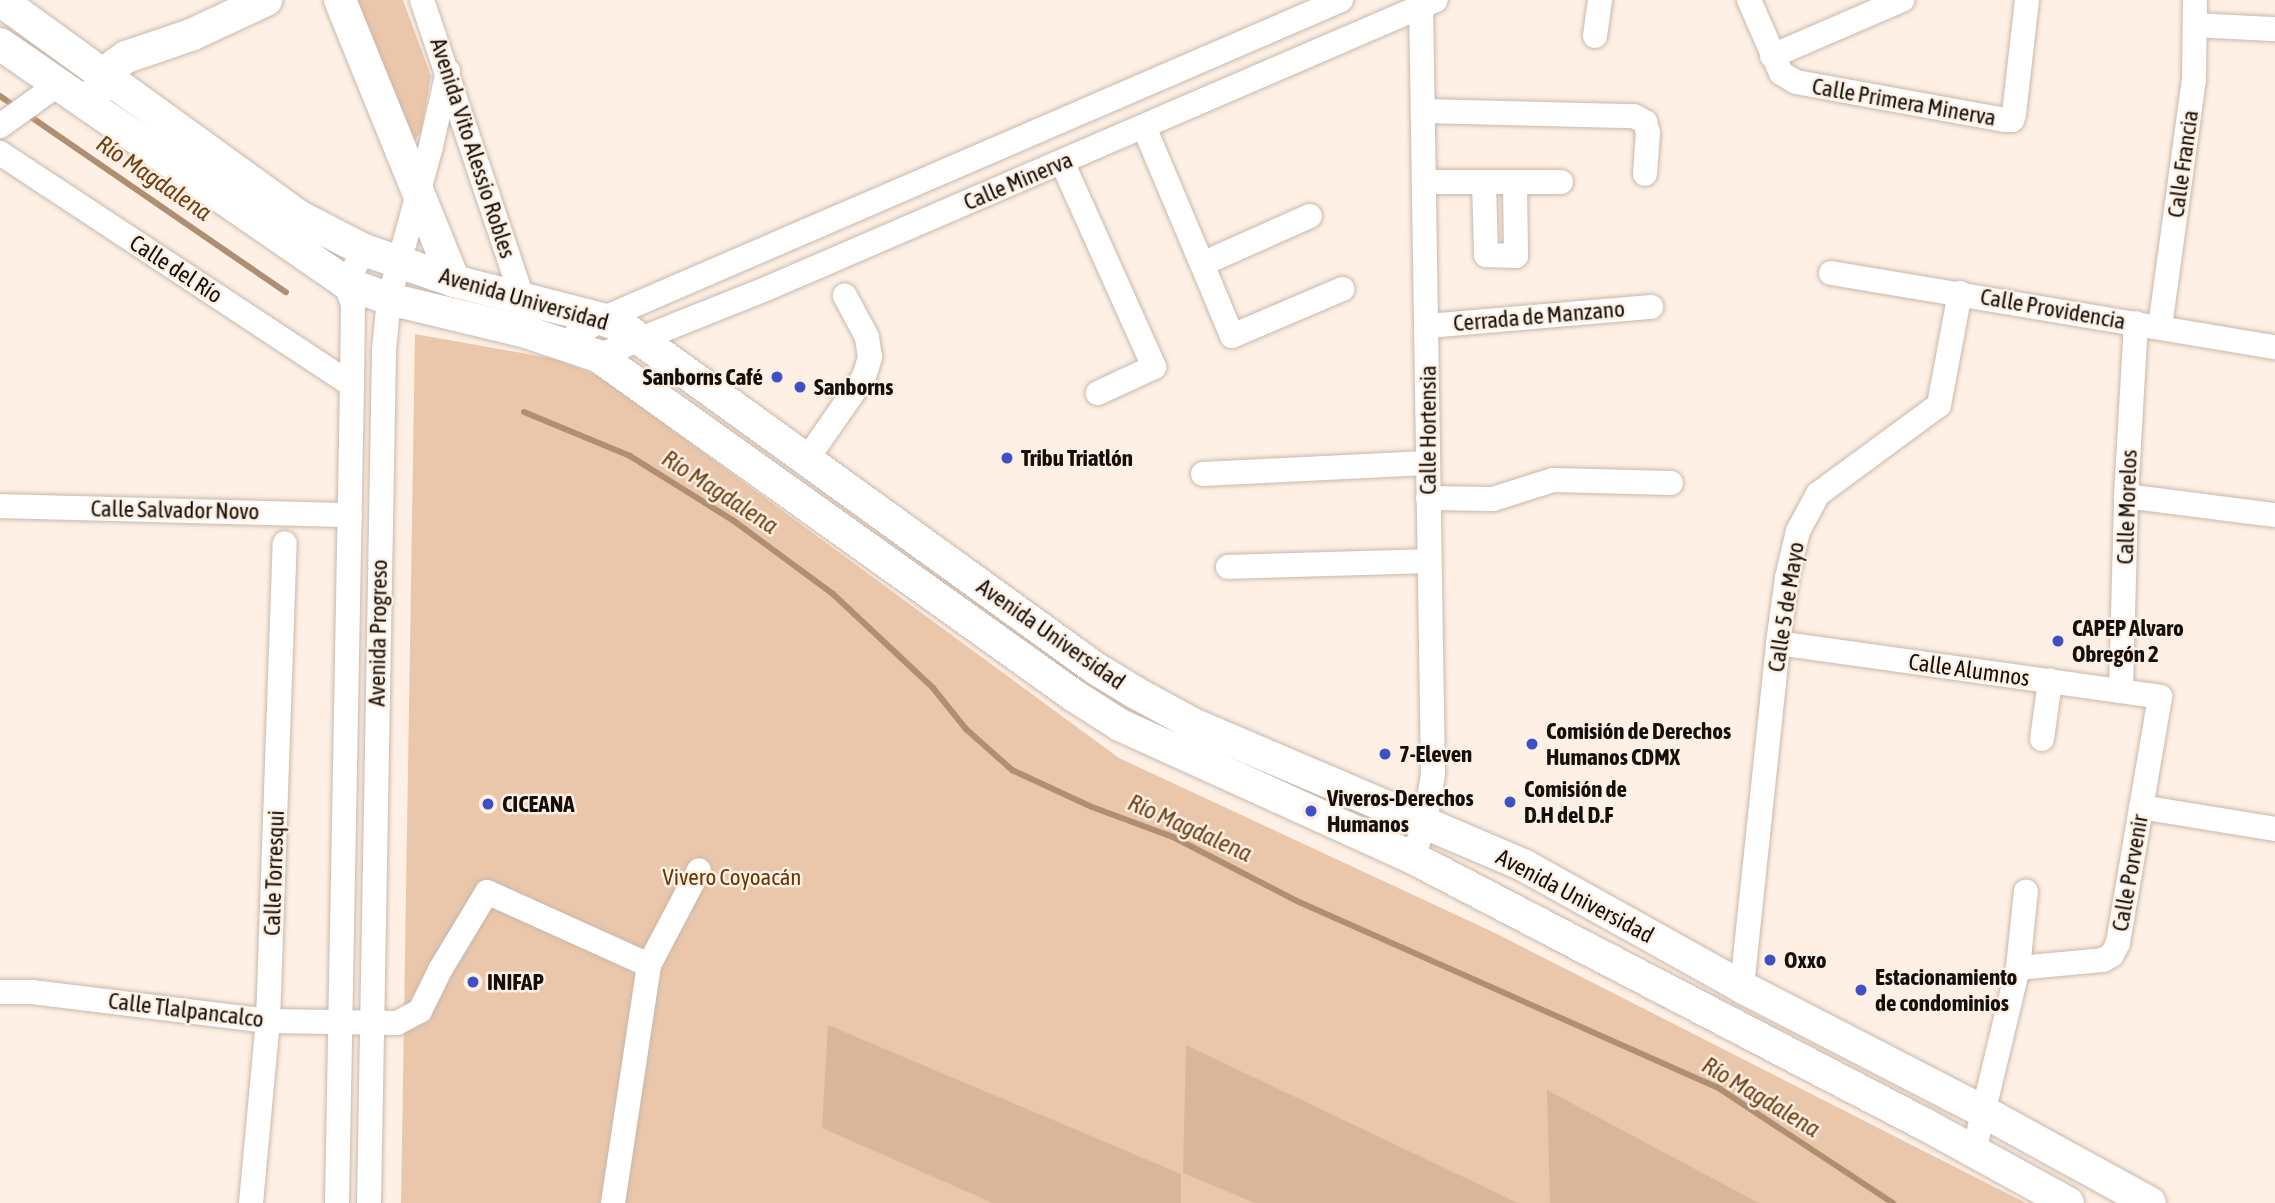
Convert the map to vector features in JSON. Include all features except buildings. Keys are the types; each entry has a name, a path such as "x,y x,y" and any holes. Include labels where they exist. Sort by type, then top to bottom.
{"main road":[{"name":"Avenida Universidad","path":"0,0 300,217 364,250 454,281 602,319 642,340 1095,668 1136,693 1195,725 1525,866 1742,987 1984,1112 2150,1203"},
{"path":"87,106 107,76 126,57 191,35 266,0"},
{"path":"340,0 416,194 454,281"},
{"name":"Avenida Universidad","path":"0,44 346,283 389,299 562,344 598,356 1073,695 1121,725 1413,858 1926,1125 2068,1203"},
{"path":"1926,1125 1939,1089"}],"street":[{"name":"Avenida Vito Alessio Robles","path":"422,0 522,297"},
{"name":"Calle Minerva","path":"562,344 602,319 753,252 1340,0"},
{"path":"1595,36 1600,0"},
{"name":"Calle Primera Minerva","path":"1748,0 1781,73 1796,82 2012,120 2027,0"},
{"name":"Calle Primera Minerva","path":"1772,56 1902,0"},
{"name":"Calle Francia","path":"2160,327 2194,80 2195,0"},
{"name":"Calle Minerva","path":"598,356 768,288 1144,127 1426,2"},
{"name":"Calle Hortensia","path":"1413,858 1425,822 1433,774 1423,111 1426,2"},
{"path":"2195,25 2275,29"},
{"name":"Avenida Progreso","path":"369,1203 384,350 389,299 448,71"},
{"path":"4,123 57,85"},
{"path":"1423,111 1634,116 1645,122 1648,133 1645,174"},
{"path":"1144,127 1232,336 1342,289"},
{"name":"Calle del Río","path":"0,153 352,385"},
{"path":"1062,162 1154,367 1098,393"},
{"path":"1424,182 1561,183"},
{"path":"1484,182 1486,255 1516,256 1515,182"},
{"path":"1202,264 1310,216"},
{"path":"346,283 364,250"},
{"path":"753,252 748,275 758,285 768,288"},
{"name":"Calle Providencia","path":"1831,273 2275,347"},
{"name":"Avenida Progreso","path":"337,1203 353,305 346,283"},
{"name":"Calle 5 de Mayo","path":"1742,987 1778,643 1787,578 1798,531 1818,494 1939,405 1960,293"},
{"path":"807,459 863,377 870,357 867,337 845,296"},
{"name":"Cerrada de Manzano","path":"1428,326 1651,307"},
{"name":"Calle Morelos","path":"2121,691 2126,496 2136,323"},
{"path":"1203,474 1427,463"},
{"path":"1428,498 1493,499 1553,480 1671,483"},
{"path":"2126,496 2275,514"},
{"name":"Calle Salvador Novo","path":"0,506 350,515"},
{"name":"Calle Torresqui","path":"251,1203 268,1021 285,543"},
{"path":"1228,567 1429,561"},
{"name":"Calle Alumnos","path":"1778,643 2160,696"},
{"path":"2042,739 2050,681"},
{"name":"Calle Porvenir","path":"2018,968 2103,960 2112,955 2118,943 2160,696"},
{"path":"343,807 375,808"},
{"path":"2141,807 2275,829"},
{"path":"613,1203 649,965 699,870"},
{"path":"1974,1151 2018,968 2026,891"},
{"name":"Calle Tlalpancalco","path":"0,992 32,992 268,1021 339,1020 397,1023 420,1011 440,971 487,892 649,965"}],"green space":[{"path":"353,0 403,0 431,76 421,132 408,150"},
{"name":"Vivero Coyoacán","path":"415,334 555,359 599,376 1119,758 1495,933 2026,1203 401,1203"}],"shaded area":[{"path":"828,1025 1181,1174 1181,1203 993,1203 822,1128"},
{"path":"1186,1045 1518,1203 1255,1203 1183,1173"},
{"path":"1547,1090 1759,1203 1550,1203"}],"waterway":[{"name":"Río Magdalena","path":"0,96 16,107"},
{"name":"Río Magdalena","path":"28,115 286,292"},
{"name":"Río Magdalena","path":"524,412 630,456 734,521 833,594 933,688 966,729 1012,770 1092,807 1173,837 1299,902 1717,1087 1893,1203"}],"place":[{"name":"Sanborns Café","path":"777,377"},
{"name":"Sanborns","path":"800,387"},
{"name":"Tribu Triatlón","path":"1007,458"},
{"name":"CAPEP Alvaro Obregón 2","path":"2058,641"},
{"name":"Comisión de Derechos Humanos CDMX","path":"1532,744"},
{"name":"7-Eleven","path":"1385,754"},
{"name":"Comisión de D.H del D.F","path":"1510,802"},
{"name":"CICEANA","path":"488,804"},
{"name":"Viveros-Derechos Humanos","path":"1311,811"},
{"name":"Oxxo","path":"1770,960"},
{"name":"INIFAP","path":"473,982"},
{"name":"Estacionamiento de condominios","path":"1861,990"}]}
